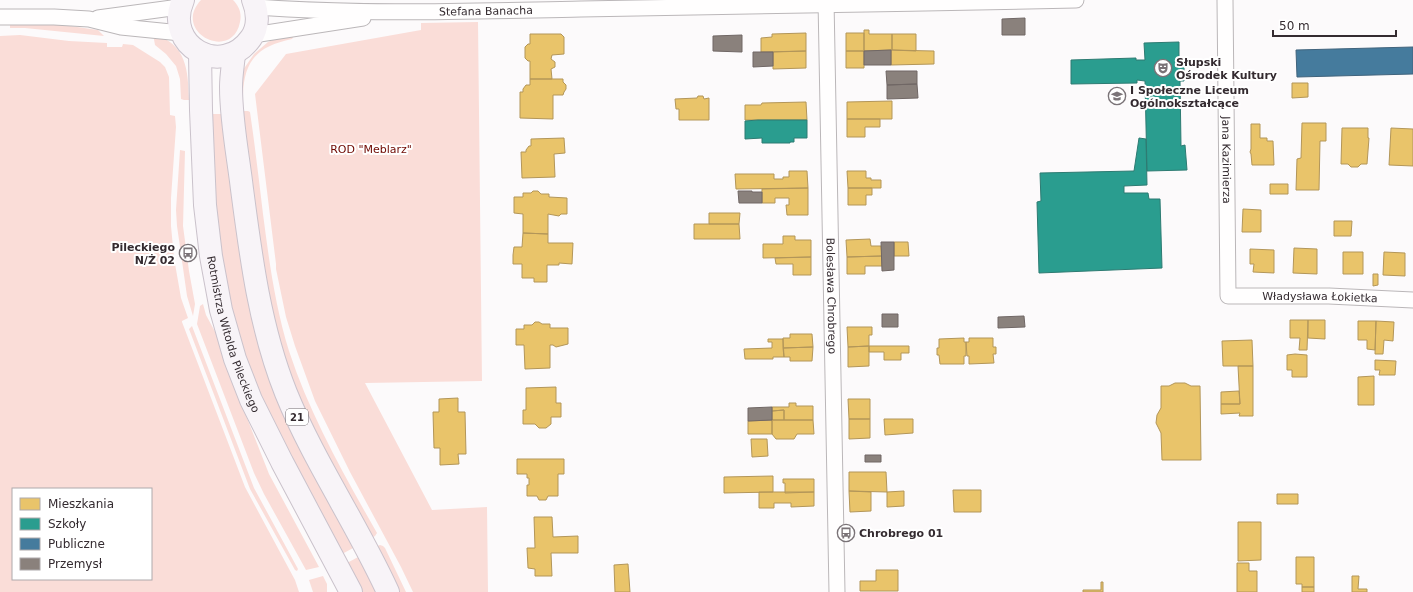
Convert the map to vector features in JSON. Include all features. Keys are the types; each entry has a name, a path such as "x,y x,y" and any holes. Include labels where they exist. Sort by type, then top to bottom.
{"main road":[{"path":"181,4 178,20 181,33 192,48 211,57 222,57 234,54 245,46 253,35 257,21 254,4"},
{"name":"Rotmistrza Witolda Pileckiego","path":"200,53 200,110 205,205 211,256 222,310 235,359 251,400 345,588"},
{"name":"21","path":"234,54 231,86 246,220 260,306 274,360 286,393 301,427 322,469 376,566 388,592"}],"street":[{"name":"Stefana Banacha","path":"254,4 304,11 400,12 826,3 1076,0"},
{"name":"Jana Kazimierza","path":"1225,0 1228,296"},
{"name":"Bolesława Chrobrego","path":"826,3 837,592"},
{"path":"0,17 89,19 181,4"},
{"name":"Stefana Banacha","path":"253,35 400,12"},
{"path":"89,19 121,27 181,33"},
{"name":"Władysława Łokietka","path":"1228,296 1329,296 1413,300"}],"green space":[{"path":"201,0 233,0 238,7 241,16 235,34 226,40 216,41 206,38 198,32 193,23 194,12"},
{"name":"ROD \"Meblarz\"","path":"478,22 482,381 365,383 432,510 487,507 488,592 413,592 350,472 315,401 295,346 286,317 276,269 255,94 286,54 421,30 421,23"},
{"path":"10,24 63,25 98,30 104,36 25,28 10,28"},
{"path":"153,34 164,38 173,44 179,51 188,78 189,100 181,99 180,79 176,66 166,54 155,45"},
{"path":"20,35 69,41 107,43 107,47 122,47 123,44 133,45 160,62 165,67 169,77 170,115 175,116 176,127 171,198 171,226 174,258 181,298 188,318 182,322 245,487 295,580 299,592 0,592 0,36"},
{"path":"294,36 292,39 280,42 262,50 256,56 250,63 246,72 243,95 240,96 243,70 254,54 268,42 275,39"},
{"path":"242,111 250,112 270,266 276,300 289,351 297,375 328,444 377,533 370,539 323,452 289,374 269,307"},
{"path":"210,114 224,114 240,247 355,547 342,554 269,418 238,338 218,245"},
{"path":"180,150 185,151 183,226 195,304 193,316 187,296 177,226 176,210"},
{"path":"203,304 206,315 219,339 269,474 319,567 306,570 254,473 197,324 200,306"},
{"path":"192,326 254,488 298,569 297,571 295,570 250,489 189,329"},
{"path":"380,545 385,548 406,592 397,592 375,547"},
{"path":"360,556 377,592 361,592 347,563"},
{"path":"323,576 327,584 327,592 313,592 309,580"}],"building: Mieszkania":[{"path":"864,30 869,30 869,34 892,34 892,50 864,51"},
{"path":"806,33 806,51 761,52 761,38 772,37 772,34"},
{"path":"846,33 864,33 864,51 846,51"},
{"path":"530,34 561,34 564,37 564,54 552,55 551,59 555,62 555,67 551,69 552,79 530,79 530,61 525,58 525,47 530,44"},
{"path":"892,34 916,34 916,51 892,50"},
{"path":"891,50 934,51 934,64 891,65"},
{"path":"806,51 806,68 773,69 773,52"},
{"path":"846,51 864,51 864,68 846,68"},
{"path":"530,79 563,79 566,89 563,95 553,95 553,119 520,118 520,92 523,92 526,85 530,85"},
{"path":"1292,83 1308,83 1308,97 1292,98"},
{"path":"698,96 703,96 704,99 709,98 709,120 679,120 679,109 676,109 675,99 697,98"},
{"path":"892,101 892,119 847,119 847,102"},
{"path":"806,102 807,120 745,120 745,105"},
{"path":"847,119 880,119 880,127 865,127 865,137 847,137"},
{"path":"1302,123 1326,123 1326,141 1320,141 1319,190 1296,190 1297,159 1301,158"},
{"path":"1251,124 1260,124 1260,138 1267,138 1267,141 1273,141 1274,165 1252,165 1250,152"},
{"path":"1342,128 1368,128 1369,138 1367,164 1361,164 1358,167 1351,167 1348,164 1341,164"},
{"path":"1391,128 1413,129 1413,166 1389,165"},
{"path":"564,138 565,153 554,154 555,177 522,178 521,152 526,152 529,146 531,146 531,139"},
{"path":"789,171 807,171 808,188 736,189 735,174 774,174 774,179 783,179 783,177 789,177"},
{"path":"847,171 866,171 866,178 871,178 871,180 881,180 881,188 848,188"},
{"path":"1270,184 1288,184 1288,194 1270,194"},
{"path":"808,188 808,215 787,215 786,205 789,205 789,198 775,198 775,203 762,203 762,189"},
{"path":"848,188 872,188 872,195 866,195 866,205 848,205"},
{"path":"533,191 538,191 541,194 549,194 549,197 567,198 567,214 561,214 559,216 548,214 548,234 523,233 523,214 514,213 514,197 523,197 523,193 531,193"},
{"path":"1243,209 1261,210 1261,232 1242,232"},
{"path":"709,213 740,213 739,224 709,224"},
{"path":"1334,221 1352,221 1351,236 1334,236"},
{"path":"694,224 739,224 740,239 694,239"},
{"path":"523,233 548,234 548,243 573,243 572,264 559,263 559,265 547,265 547,282 534,282 534,278 522,278 522,264 513,264 513,255 514,247 522,247"},
{"path":"783,236 795,236 795,240 811,240 811,257 763,258 763,244 783,244"},
{"path":"870,239 871,246 881,246 882,256 847,257 846,240"},
{"path":"894,242 908,242 909,256 894,256"},
{"path":"1294,248 1317,249 1317,274 1293,273"},
{"path":"1250,249 1274,250 1274,273 1253,272 1254,264 1250,264"},
{"path":"1343,252 1363,252 1363,274 1343,274"},
{"path":"1384,252 1405,253 1405,276 1383,275"},
{"path":"882,256 882,266 865,266 865,274 847,274 847,257"},
{"path":"811,257 811,275 793,275 793,264 776,264 775,258"},
{"path":"1373,274 1378,274 1378,285 1373,286"},
{"path":"1290,320 1308,320 1307,350 1299,350 1300,338 1290,338"},
{"path":"1308,320 1325,320 1325,339 1308,338"},
{"path":"1358,321 1376,321 1375,350 1367,349 1367,340 1358,340"},
{"path":"1376,321 1394,322 1393,341 1384,340 1383,354 1375,354"},
{"path":"535,322 550,324 550,328 568,328 568,344 556,347 550,345 550,368 525,369 524,345 516,345 516,329 524,329 524,325 532,325"},
{"path":"847,327 872,327 872,335 869,335 869,346 848,347"},
{"path":"790,334 812,334 813,347 783,348 783,338 790,338"},
{"path":"964,338 964,342 966,342 966,356 964,356 964,364 940,364 939,355 937,355 939,339"},
{"path":"969,338 993,338 993,347 996,347 996,354 993,354 994,363 969,364 966,342 969,342"},
{"path":"768,339 783,339 784,357 773,357 773,359 745,359 744,349 772,348 772,342 768,342"},
{"path":"1252,340 1253,366 1223,366 1222,341"},
{"path":"869,346 909,346 909,353 901,353 901,360 884,360 884,352 869,352"},
{"path":"869,346 869,366 848,367 848,347"},
{"path":"813,347 812,361 790,361 790,357 784,357 783,348"},
{"path":"1287,355 1307,355 1307,377 1292,377 1292,370 1287,370"},
{"path":"1375,360 1396,361 1395,375 1379,375 1380,370 1375,370"},
{"path":"1238,366 1253,366 1253,416 1239,416 1240,413 1221,414 1221,404 1240,404"},
{"path":"1374,376 1374,405 1358,405 1358,377"},
{"path":"1175,383 1200,386 1201,460 1162,460 1161,433 1156,423 1157,415 1161,408 1161,386 1169,386"},
{"path":"556,387 556,403 561,403 561,417 551,417 551,424 546,428 539,428 535,424 523,424 523,410 526,410 526,388"},
{"path":"1239,391 1240,404 1221,404 1221,392"},
{"path":"458,398 458,412 465,412 466,454 458,454 459,464 440,465 440,448 434,448 433,412 439,412 439,399"},
{"path":"848,399 870,399 870,419 849,419"},
{"path":"789,403 796,403 796,406 813,406 813,420 784,420 784,410 772,411 772,407 789,407"},
{"path":"784,410 784,420 772,420 772,411"},
{"path":"849,419 870,419 870,438 849,439"},
{"path":"884,419 913,419 913,433 885,435"},
{"path":"772,420 813,420 814,434 797,434 794,439 776,439 772,434"},
{"path":"772,420 772,434 748,434 748,421"},
{"path":"751,439 767,439 768,456 752,457"},
{"path":"517,459 564,459 564,474 558,474 558,496 548,496 546,500 539,500 537,496 527,496 527,485 529,485 529,478 527,478 527,474 517,474"},
{"path":"849,472 886,472 887,492 849,491"},
{"path":"773,476 773,492 724,493 724,477"},
{"path":"783,479 814,479 814,492 785,493 785,483 783,483"},
{"path":"953,490 981,490 981,512 954,512"},
{"path":"849,491 871,492 871,511 850,512"},
{"path":"904,491 904,506 887,507 887,492"},
{"path":"759,492 814,492 814,506 791,507 791,503 774,503 774,508 759,508"},
{"path":"1277,494 1298,494 1298,504 1277,504"},
{"path":"534,517 552,517 553,537 578,536 578,553 551,553 552,576 535,576 535,569 528,568 527,548 535,548"},
{"path":"1238,522 1261,522 1261,560 1238,561"},
{"path":"1296,557 1314,557 1314,587 1302,587 1302,584 1296,584"},
{"path":"1237,563 1249,563 1249,571 1257,571 1257,592 1237,592"},
{"path":"628,564 630,592 615,592 614,565"},
{"path":"876,570 898,570 898,591 860,591 860,581 876,581"},
{"path":"1352,576 1359,576 1358,589 1367,589 1367,592 1352,592"},
{"path":"1101,582 1103,582 1103,592 1083,592 1083,590 1101,590"},
{"path":"1302,587 1314,587 1314,592 1302,592"}],"building: Szkoły":[{"path":"1179,42 1179,58 1184,58 1184,81 1180,81 1181,146 1185,145 1187,170 1147,171 1145,81 1137,80 1137,83 1071,84 1071,60 1136,58 1136,60 1145,60 1144,43"},
{"path":"807,120 807,138 794,138 794,142 790,143 762,143 762,138 745,139 745,121"},
{"path":"1139,138 1146,139 1147,185 1124,186 1124,193 1148,193 1149,199 1160,199 1162,268 1039,273 1037,202 1041,201 1040,173 1134,171"}],"building: Publiczne":[{"path":"1413,47 1413,74 1297,77 1296,50"}],"building: Przemysł":[{"path":"1025,18 1025,35 1002,35 1002,19"},
{"path":"742,35 742,52 713,51 713,36"},
{"path":"891,50 891,65 864,65 864,51"},
{"path":"753,52 773,52 773,66 753,67"},
{"path":"886,71 917,71 917,84 887,85"},
{"path":"917,84 918,98 887,99 887,85"},
{"path":"738,191 762,192 762,203 739,203"},
{"path":"881,242 894,242 894,270 882,271"},
{"path":"882,314 898,314 898,327 882,327"},
{"path":"1024,316 1025,327 998,328 998,317"},
{"path":"772,407 772,420 748,421 748,408"},
{"path":"865,455 881,455 881,462 865,462"}],"place":[{"name":"Słupski Ośrodek Kultury","path":"1163,68"},
{"name":"I Społeczne Liceum Ogólnokształcące","path":"1117,96"},
{"name":"Pileckiego N/Ż 02","path":"188,253"},
{"name":"Chrobrego 01","path":"846,533"}]}
